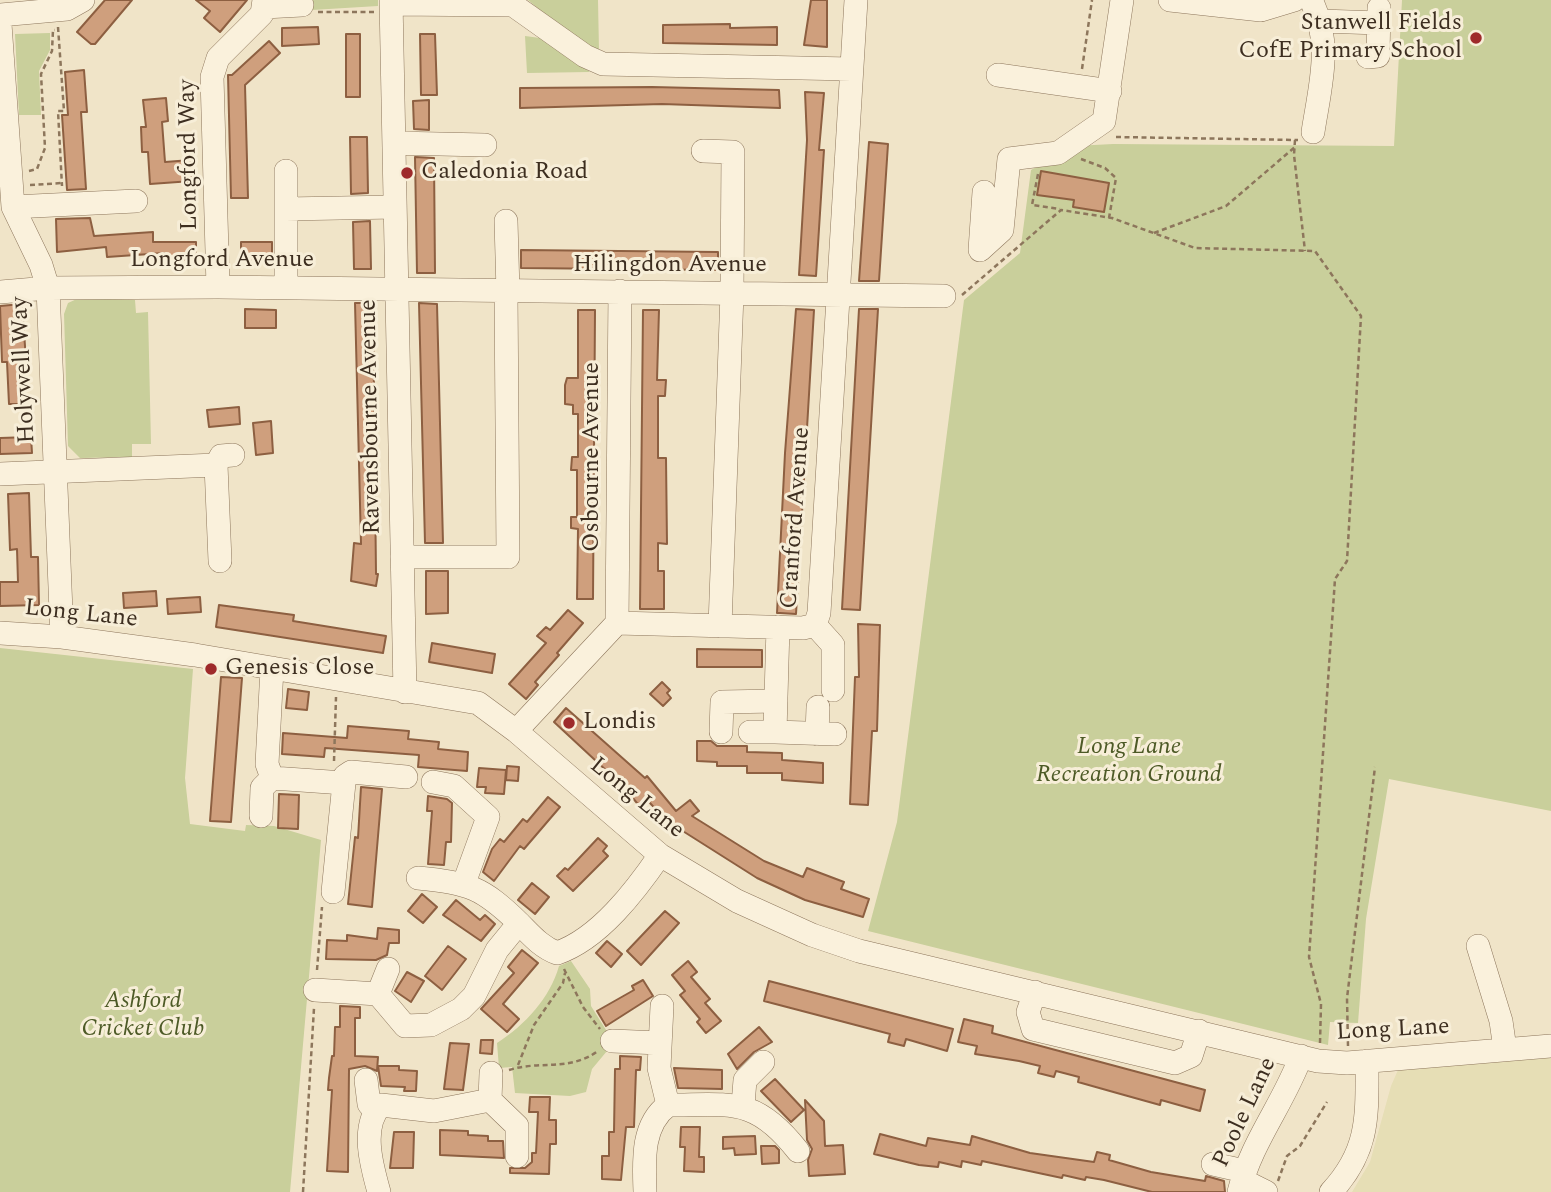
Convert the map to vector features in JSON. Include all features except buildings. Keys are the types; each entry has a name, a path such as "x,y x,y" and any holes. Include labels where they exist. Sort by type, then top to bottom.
{"street":[{"path":"0,15 58,20 83,0"},
{"name":"Cranford Avenue","path":"617,623 803,628 815,625 819,613 856,0"},
{"path":"985,192 980,250 1002,230 1009,159 1058,153 1104,121 1122,0"},
{"path":"1172,0 1261,10 1294,0"},
{"path":"1304,136 1325,49 1321,21 1311,0"},
{"path":"264,4 304,8"},
{"name":"Longford Way","path":"218,287 212,76 218,58 262,14 264,4"},
{"path":"391,5 513,5 585,56 603,64 851,69"},
{"name":"Ravensbourne Avenue","path":"391,5 405,692"},
{"path":"1321,21 1379,15 1378,56 1368,57"},
{"name":"Holywell Way","path":"0,24 12,188 48,288 62,637"},
{"path":"998,75 1024,90 1079,87 1110,91"},
{"path":"394,141 485,145"},
{"path":"703,152 733,152 732,292 720,626"},
{"path":"286,171 286,287"},
{"path":"12,188 136,201"},
{"path":"286,209 395,207"},
{"path":"402,557 508,557 506,221"},
{"name":"Longford Avenue","path":"0,292 48,288 218,287 395,290"},
{"name":"Hilingdon Avenue","path":"395,290 944,296"},
{"name":"Osbourne Avenue","path":"617,623 620,291"},
{"path":"0,474 225,460 220,561"},
{"path":"516,732 617,623"},
{"path":"750,732 818,734 833,645 815,625"},
{"path":"775,732 778,627"},
{"name":"Long Lane","path":"0,633 62,637 272,668 478,703 516,732 660,855 737,901 812,935 859,951 1310,1058 1357,1062 1551,1046"},
{"path":"272,668 267,764 272,778"},
{"path":"721,732 722,702 776,701"},
{"path":"328,894 338,783 351,772 406,776"},
{"path":"261,816 262,788 272,778 338,783"},
{"path":"433,782 454,786 498,815 464,883"},
{"path":"418,878 464,883 492,898 561,963 578,942 632,897 660,855"},
{"path":"315,990 378,994 405,1026 431,1025 461,1009 474,996 497,950 519,923"},
{"path":"1478,946 1501,1021 1505,1049"},
{"path":"378,994 388,969"},
{"path":"1035,992 1028,1012 1033,1029 1162,1060 1175,1063 1191,1056 1199,1031"},
{"path":"662,1006 660,1082 668,1105"},
{"path":"612,1041 660,1043"},
{"name":"Poole Lane","path":"1242,1181 1256,1142 1291,1083 1310,1058"},
{"path":"743,1105 746,1080 763,1062"},
{"path":"1331,1192 1348,1171 1360,1149 1367,1112 1357,1062"},
{"path":"490,1100 491,1073"},
{"path":"366,1080 369,1104 375,1111"},
{"path":"379,1192 370,1149 375,1111 381,1105 393,1105 414,1111 435,1111 490,1100"},
{"path":"490,1100 517,1126 517,1156"},
{"path":"645,1192 647,1137 656,1117 668,1105 743,1105 779,1129 798,1152"},
{"path":"1213,1164 1242,1181 1271,1188"}],"path":[{"path":"1079,87 1092,0"},
{"path":"304,8 391,5"},
{"path":"12,188 43,161 46,148 41,74 52,51 52,30 58,20"},
{"path":"12,188 62,194 58,111 64,111 58,20"},
{"path":"1116,137 1304,136"},
{"path":"1154,233 1226,206 1295,147 1304,136"},
{"path":"1295,147 1305,251"},
{"path":"1080,159 1105,168 1115,178 1109,218"},
{"path":"1039,167 1032,205 1109,218 1195,248 1315,251 1361,316 1347,561 1335,579 1309,957 1321,1004 1322,1025 1310,1058"},
{"path":"944,296 961,297 966,289 1061,209"},
{"path":"336,680 338,783"},
{"path":"1357,1062 1347,998 1375,767"},
{"path":"303,1192 315,990 328,894"},
{"path":"518,1065 566,1066 589,1058 612,1041 593,1021 561,963"},
{"path":"491,1073 512,1070 518,1065 534,1025 563,984 561,963"},
{"path":"1271,1188 1287,1156 1300,1146 1327,1102"}],"shaded area":[{"path":"1551,1054 1551,1192 1352,1192 1370,1162 1398,1070 1415,1063"}],"green space":[{"path":"306,0 378,0 378,6 312,10"},
{"path":"528,0 598,0 599,51 578,42"},
{"name":"Long Lane Recreation Ground","path":"1402,0 1551,0 1551,811 1389,779 1366,919 1358,1023 1330,1022 1328,1045 868,931 897,822 964,300 1020,253 1031,170 1075,146 1394,146"},
{"path":"50,33 50,50 39,71 41,115 19,115 15,34"},
{"path":"525,36 540,38 590,72 527,73"},
{"path":"79,298 135,300 136,313 148,312 151,444 132,444 132,457 80,458 68,446 64,314 68,303"},
{"name":"Ashford Cricket Club","path":"0,648 193,669 185,778 190,824 245,831 246,825 274,826 321,840 290,1192 0,1192"},
{"path":"571,961 590,989 591,1006 606,1030 607,1051 592,1069 586,1092 570,1096 515,1093 512,1067 499,1068 497,1043 535,1010 555,978 559,966"}],"place":[{"name":"Stanwell Fields CofE Primary School","path":"1476,38"},
{"name":"Caledonia Road","path":"407,173"},
{"name":"Genesis Close","path":"211,669"},
{"name":"Londis","path":"569,723"}]}
